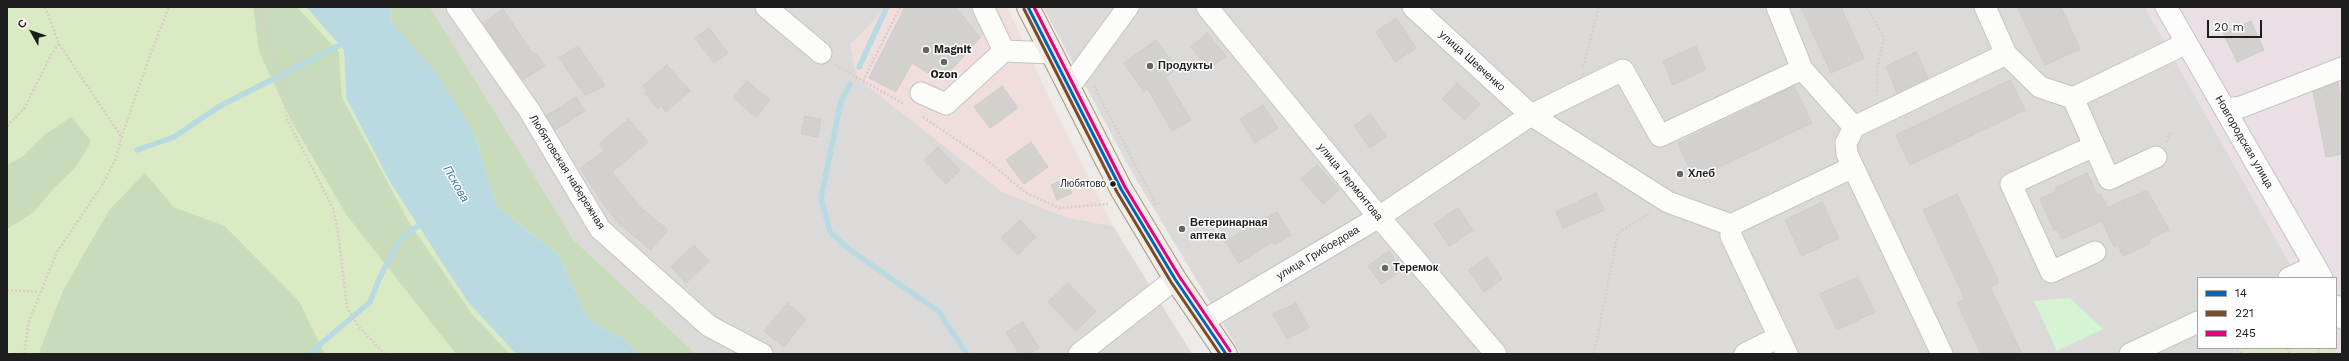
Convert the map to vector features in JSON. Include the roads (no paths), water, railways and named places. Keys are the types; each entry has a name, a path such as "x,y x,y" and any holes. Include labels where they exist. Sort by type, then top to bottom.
{"main road":[{"path":"1028,7 1070,86 1121,189 1175,279 1226,354"}],"street":[{"name":"Любятовская набережная","path":"457,7 529,110 600,229 709,326 762,354"},
{"path":"766,7 821,53"},
{"path":"983,7 1004,51"},
{"path":"1070,86 1128,7"},
{"name":"улица Лермонтова","path":"1207,7 1379,217 1496,354"},
{"name":"улица Шевченко","path":"1413,7 1531,115 1668,202 1730,225"},
{"path":"1777,7 1802,69 1854,127"},
{"path":"1985,7 2006,54 2040,87 2073,98 2185,44"},
{"name":"Новгородская улица","path":"2166,7 2185,44 2226,109 2318,272"},
{"path":"914,100 946,104 1004,51 1052,53"},
{"path":"1942,354 1847,154 1846,143 1854,127 2006,54"},
{"path":"2226,109 2240,107 2342,68"},
{"name":"улица Грибоедова","path":"1203,320 1379,217 1531,115 1624,70 1660,136 1802,69"},
{"path":"2073,98 2109,178 2156,157"},
{"path":"2094,146 2011,184 2051,272 2095,252"},
{"path":"1745,354 1783,346 1731,236 1730,225 1853,167"},
{"path":"2294,277 2318,272"},
{"path":"1079,354 1175,279"},
{"path":"2337,308 2342,318"},
{"path":"2130,354 2197,322"}],"water":[{"name":"Пскова","path":"306,7 391,7 390,21 439,76 474,133 497,207 558,254 589,320 623,339 640,354 516,354 467,301 390,182 346,98 344,50"}],"waterway":[{"path":"859,67 887,7"},
{"path":"137,150 174,137 220,106 346,42"},
{"path":"850,84 841,101 821,198 830,232 850,250 938,311 967,354"},
{"path":"309,354 370,302 380,277 400,239 423,222"}],"place":[{"name":"Magnit","path":"926,50"},
{"name":"Ozon","path":"944,62"},
{"name":"Продукты","path":"1150,66"},
{"name":"Хлеб","path":"1680,174"},
{"name":"Любятово","path":"1113,184"},
{"name":"Ветеринарная аптека","path":"1182,229"},
{"name":"Теремок","path":"1385,268"}]}
